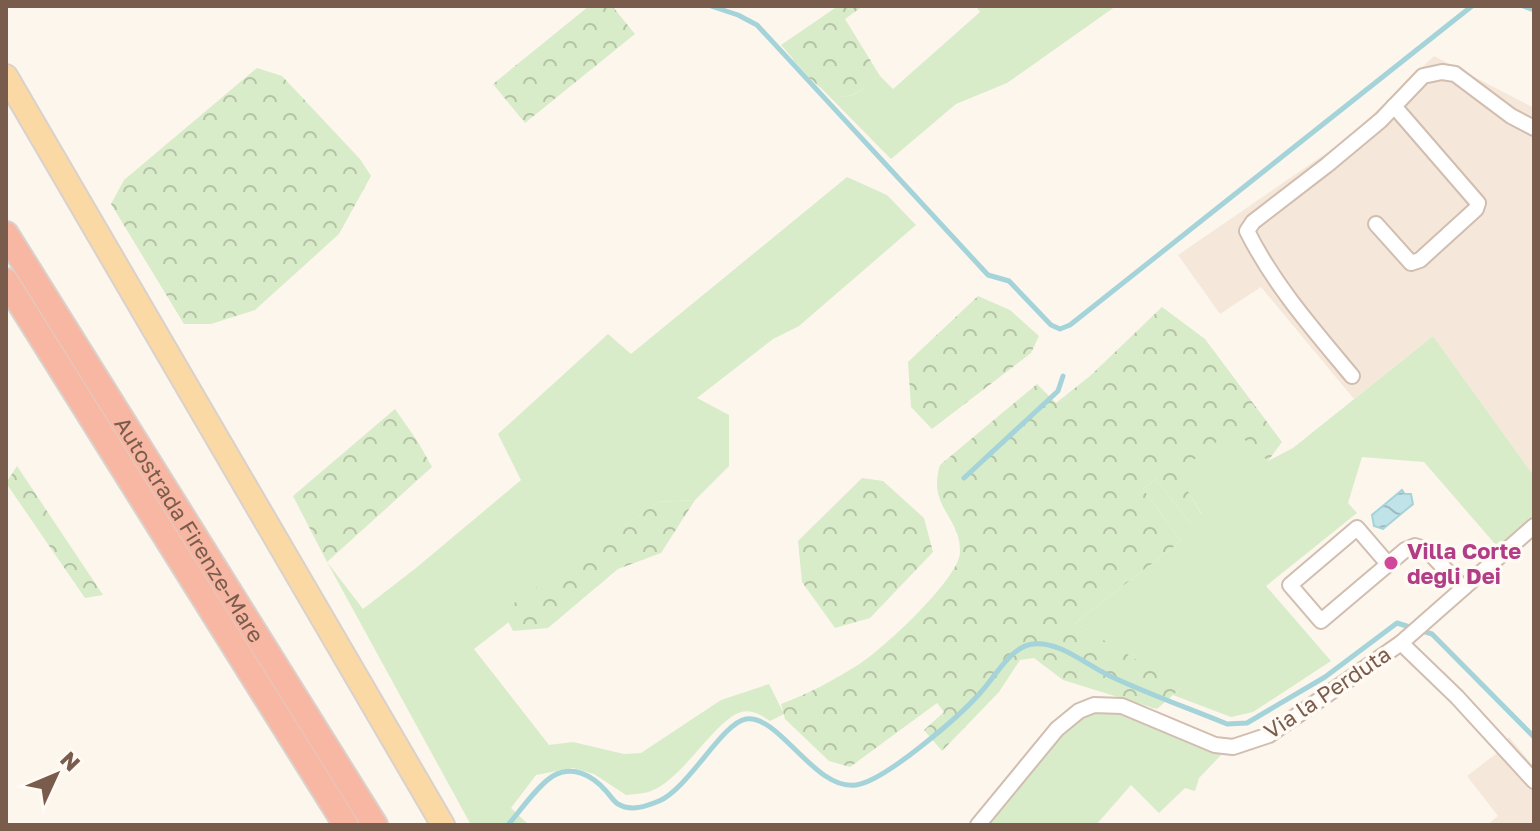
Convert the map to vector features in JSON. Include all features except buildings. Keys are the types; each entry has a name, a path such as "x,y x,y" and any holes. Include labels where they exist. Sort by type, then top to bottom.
{"highway":[{"name":"Autostrada Firenze-Mare","path":"6,234 375,825"},
{"name":"Autostrada Firenze-Mare","path":"6,281 346,825"}],"main road":[{"path":"6,76 443,825"}],"street":[{"path":"1352,376 1291,303 1265,265 1247,231 1253,222 1327,165 1423,76 1442,72 1455,74 1511,116 1534,128"},
{"path":"1376,224 1411,263 1420,260 1476,209 1478,203 1394,106"},
{"name":"Via la Perduta","path":"978,825 1057,729 1079,711 1094,705 1122,706 1215,745 1233,747 1269,735 1401,643 1534,526"},
{"path":"1388,564 1357,528 1290,585 1321,621 1405,550 1415,546 1427,550 1463,588"},
{"path":"1401,643 1457,697 1534,781"}],"shaded area":[{"path":"1434,56 1534,108 1534,476 1433,336 1354,399 1261,287 1220,314 1178,255 1347,139"},
{"path":"1509,737 1534,767 1534,825 1487,825 1498,816 1467,776 1497,753"}],"green space":[{"path":"589,6 612,6 635,34 525,123 493,84"},
{"path":"838,6 863,6 845,19 880,76 844,97 833,95 813,82 781,45"},
{"path":"976,6 1116,6 1007,83 956,104 891,159 821,88 839,96 852,95 880,76 893,89 980,12"},
{"path":"257,68 282,76 360,159 371,176 339,234 255,310 211,324 184,324 111,204 124,180"},
{"path":"847,177 887,195 916,225 799,326 773,339 697,398 729,415 729,466 695,500 658,502 504,611 509,622 474,649 549,745 573,742 624,754 641,753 721,700 769,684 784,714 770,721 749,711 731,717 663,785 648,792 626,795 594,774 573,768 536,775 511,808 529,825 471,825 327,562 363,609 521,480 498,434 608,334 631,354"},
{"path":"978,296 1010,310 1039,336 1031,353 932,429 911,407 908,362"},
{"path":"1162,307 1205,339 1282,442 1268,461 1233,429 1177,473 1202,515 1190,523 1156,479 1143,489 1181,541 1075,623 1182,687 1157,709 1063,680 1034,658 1020,660 999,692 942,751 924,730 944,712 937,703 850,767 829,761 785,719 781,704 830,681 869,657 918,613 957,564 959,540 938,492 940,465 1037,384 1056,403 1090,376"},
{"path":"1433,336 1534,476 1534,536 1508,559 1424,462 1362,457 1348,503 1357,513 1266,586 1331,661 1253,712 1231,717 1173,695 1181,688 1075,623 1181,541 1143,489 1156,479 1190,523 1202,514 1176,473 1233,428 1268,461 1293,448"},
{"path":"395,409 432,467 327,562 293,496"},
{"path":"17,466 103,595 85,598 6,483"},
{"path":"862,478 883,481 924,518 933,552 870,618 835,628 802,582 798,541"},
{"path":"695,500 661,553 618,569 548,628 513,631 503,611 658,502"},
{"path":"1102,711 1133,717 1222,754 1199,778 1195,791 1185,788 1159,813 1131,785 1096,825 984,825 1070,726 1082,716"}],"water":[{"path":"1402,490 1405,494 1411,494 1413,504 1383,529 1374,526 1372,515"}],"waterway":[{"path":"711,6 757,25 988,275 1009,281 1051,325 1060,329 1070,325 1472,6"},
{"path":"1523,6 1534,10"},
{"path":"964,478 1058,391 1063,376"},
{"path":"508,825 547,780 568,771 588,776 601,785 616,803 628,808 659,801 682,783 726,732 746,719 759,721 771,728 826,777 841,784 856,785 869,781 903,760 940,731 981,692 1011,656 1033,644 1063,650 1124,683 1227,724 1247,723 1325,677 1397,623 1432,634 1534,737"}],"place":[{"name":"Villa Corte degli Dei","path":"1391,563"}]}
